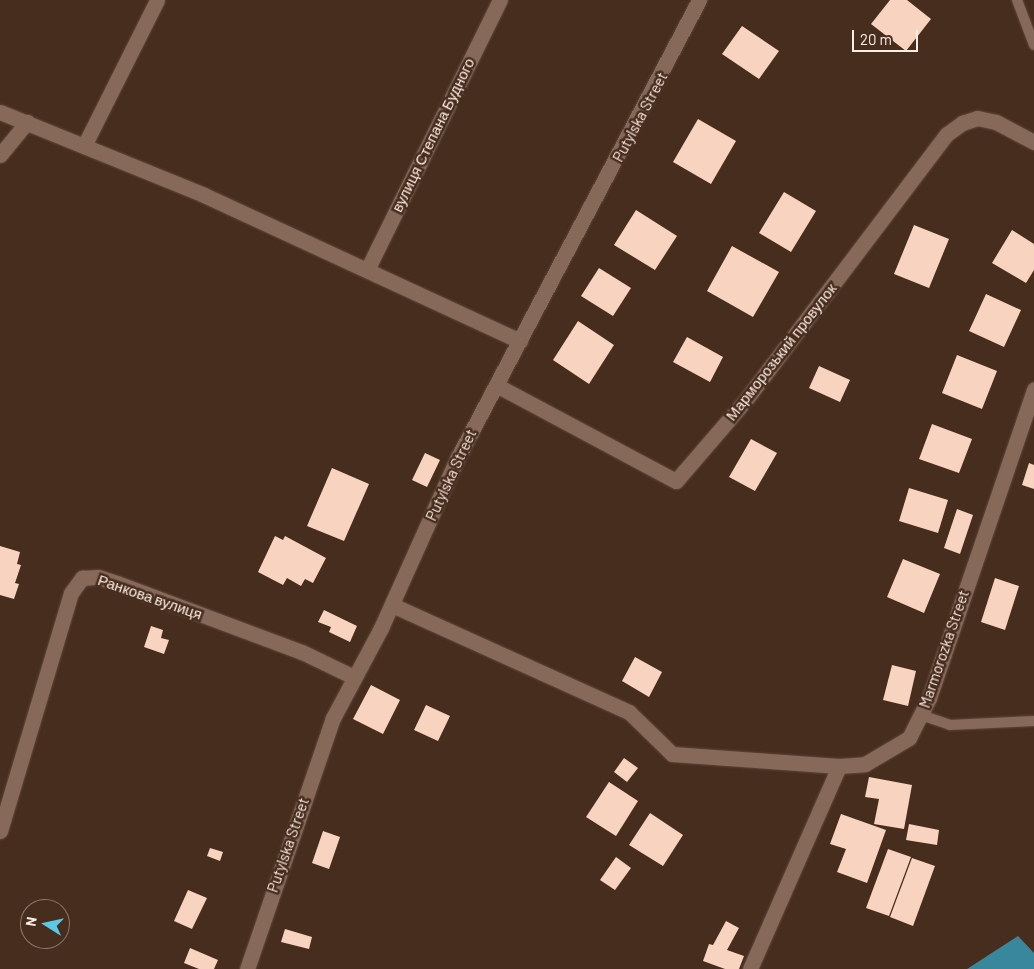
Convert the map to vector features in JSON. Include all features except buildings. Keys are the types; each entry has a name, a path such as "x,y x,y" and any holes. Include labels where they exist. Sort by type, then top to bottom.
{"street":[{"path":"84,146 157,0"},
{"name":"вулиця Степана Будного","path":"367,270 500,0"},
{"name":"Putylska Street","path":"247,969 324,740 354,677 392,605 458,458 699,0"},
{"path":"0,112 204,195 520,341"},
{"name":"Марморозький провулок","path":"496,386 676,482 744,402 947,134 962,123 977,118 996,122 1034,142"},
{"path":"0,155 27,122"},
{"name":"Marmorozka Street","path":"392,605 629,712 672,754 839,766 865,764 909,738 921,714 1034,389"},
{"name":"Ранкова вулиця","path":"0,831 71,593 82,578 89,576 108,580 302,652 354,677"},
{"path":"750,969 839,766"}],"lane":[{"path":"1017,0 1034,45"},
{"path":"921,714 950,725 1034,721"}],"water":[{"path":"1018,936 1034,953 1034,969 967,969"}]}
